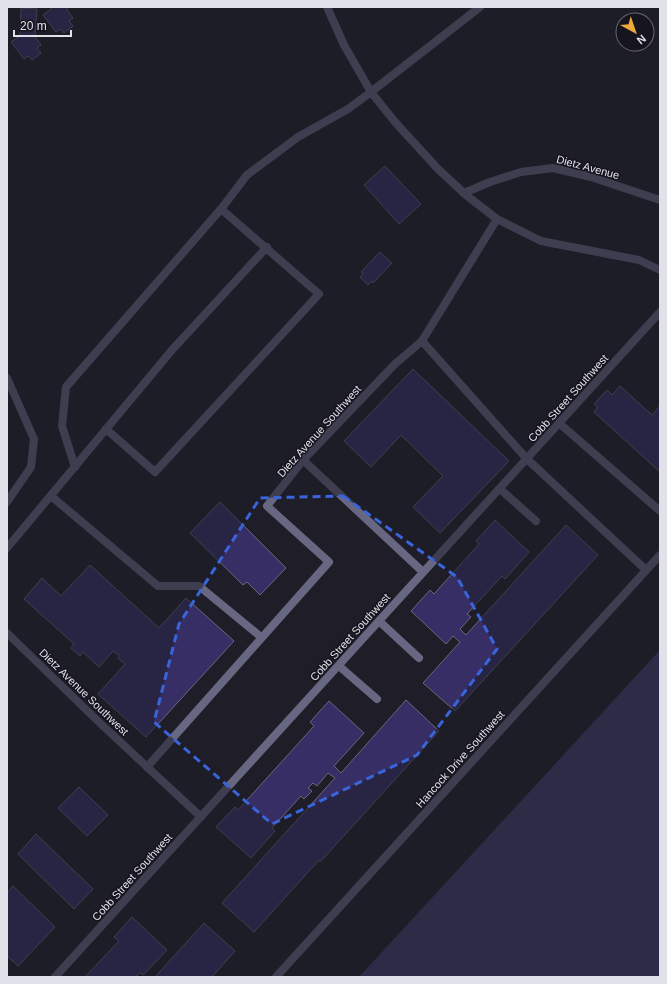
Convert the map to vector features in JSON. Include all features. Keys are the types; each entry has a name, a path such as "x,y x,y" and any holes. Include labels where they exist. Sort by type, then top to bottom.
{"street":[{"path":"327,7 344,45 371,92 395,122 438,169 464,193 497,219 541,241 639,260 660,270"},
{"path":"75,467 62,426 66,387 221,208 247,175 298,137 348,109 480,7"},
{"name":"Dietz Avenue","path":"464,193 520,172 553,168 591,177 660,200"},
{"path":"106,429 155,472 319,294 221,208"},
{"name":"Dietz Avenue Southwest","path":"147,767 329,562 268,506 303,460 395,364 422,341 497,219"},
{"path":"7,548 172,350 267,247"},
{"name":"Cobb Street Southwest","path":"55,977 660,312"},
{"path":"422,341 527,459 646,570"},
{"path":"7,378 34,439 31,467 7,502"},
{"path":"559,423 660,511"},
{"path":"303,460 423,572"},
{"path":"500,489 536,521"},
{"path":"51,496 158,586 199,586 262,637"},
{"name":"Hancock Drive Southwest","path":"276,977 660,555"},
{"path":"379,621 419,658"},
{"name":"Dietz Avenue Southwest","path":"7,633 201,817"},
{"path":"339,666 377,699"}],"highlighted area":[{"path":"343,496 457,577 497,649 417,755 272,824 154,722 179,624 260,498"}],"shaded area":[{"path":"660,650 660,977 359,977"}],"building":[{"path":"52,7 67,7 67,10 73,18 69,21 73,26 64,33 60,29 56,32 43,15"},
{"path":"21,8 37,9 35,37 41,45 37,48 41,53 32,60 28,56 24,59 11,42 20,36"},
{"path":"385,166 421,204 399,224 364,185"},
{"path":"380,252 392,263 373,283 372,281 368,285 360,277 363,274 361,272"},
{"path":"413,369 509,461 440,533 413,507 443,476 401,435 371,467 344,441"},
{"path":"620,386 652,415 660,406 660,472 594,412 598,407 594,404 607,390 612,395"},
{"path":"220,502 286,568 260,595 247,582 243,585 190,533"},
{"path":"495,520 529,552 505,579 502,576 467,614 471,617 460,629 466,635 566,525 598,555 455,711 423,683 460,642 453,636 446,644 411,611 430,590 434,594 479,544 476,541"},
{"path":"90,565 159,628 186,598 234,641 146,737 98,694 125,664 118,658 119,656 113,651 99,667 83,652 80,656 71,648 74,644 24,599 42,578 61,596"},
{"path":"406,700 439,731 321,861 319,860 254,932 222,903 335,778 328,773 317,786 313,783 308,788 312,791 304,799 301,796 272,828 275,831 251,858 216,827 235,807 238,810 314,726 310,722 329,701 364,733 334,766 341,773"},
{"path":"79,787 108,815 87,836 58,808"},
{"path":"36,834 93,889 74,909 18,854"},
{"path":"13,886 55,927 18,966 7,956 7,893"},
{"path":"132,917 167,950 143,975 140,972 136,977 85,977 119,941 114,937"},
{"path":"204,923 235,951 212,977 155,977"}]}
